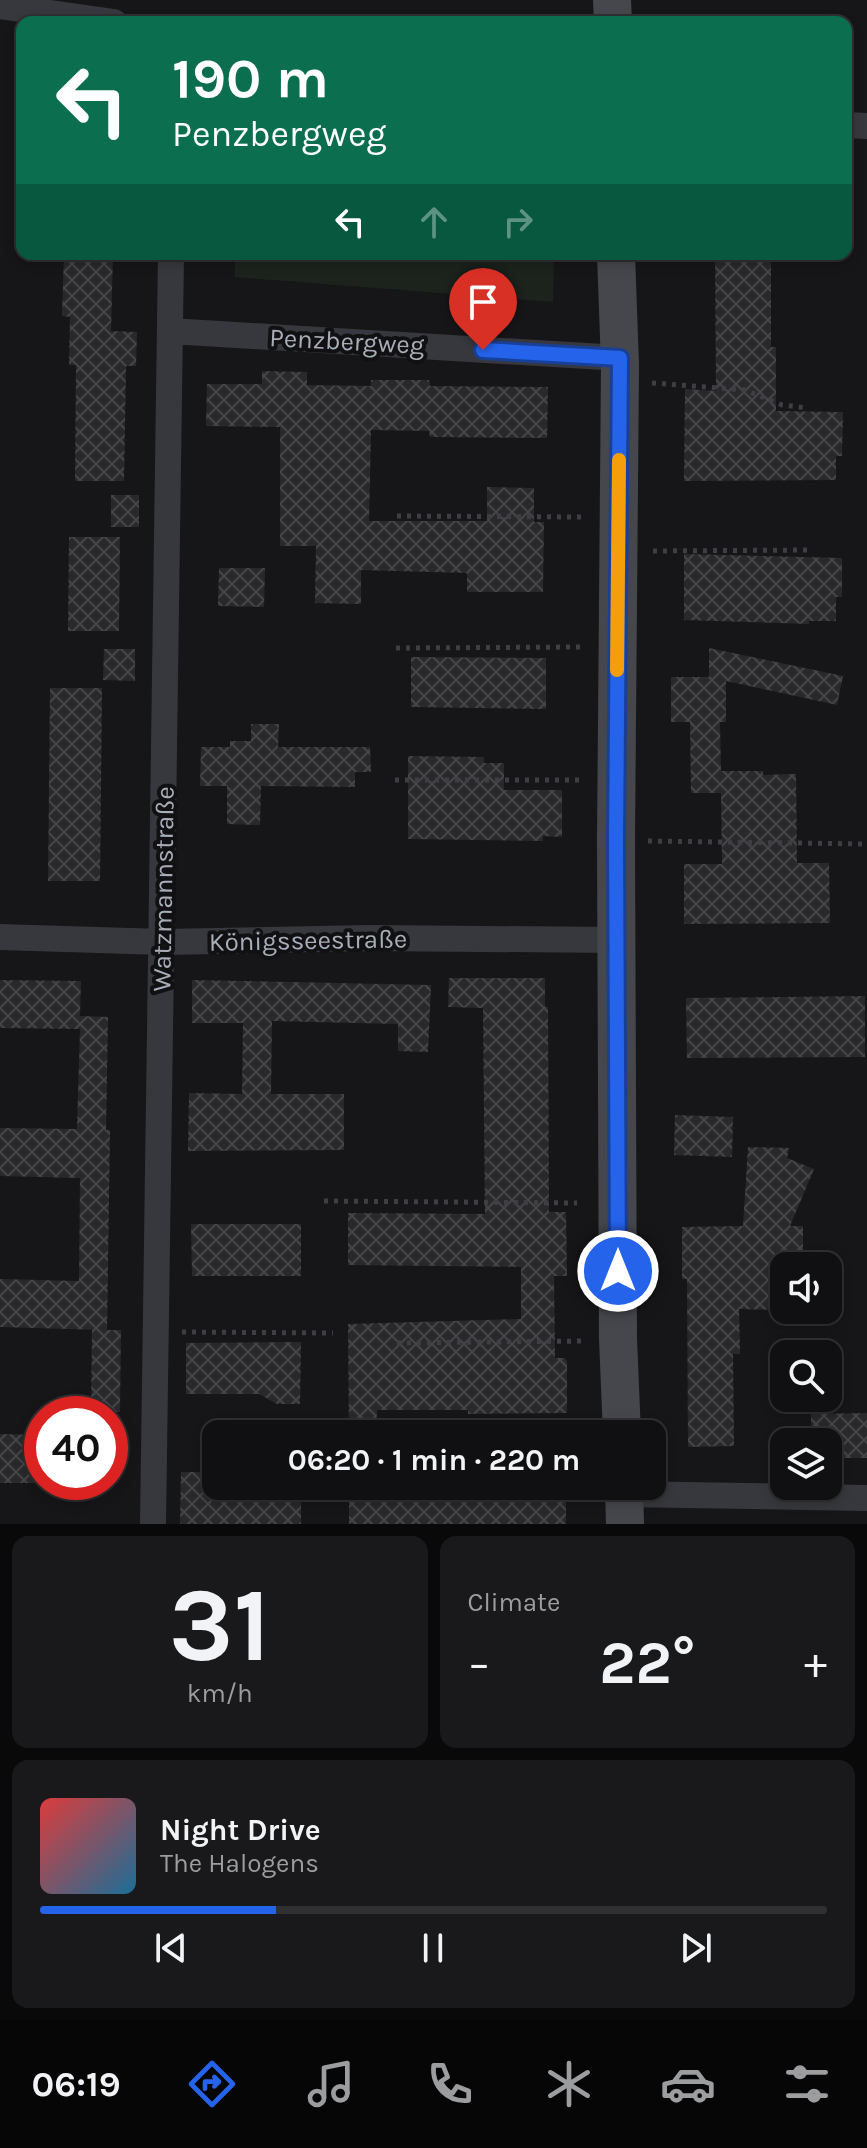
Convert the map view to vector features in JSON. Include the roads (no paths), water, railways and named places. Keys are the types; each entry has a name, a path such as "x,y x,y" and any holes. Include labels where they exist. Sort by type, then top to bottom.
{"street":[{"path":"0,6 71,16"},
{"name":"Watzmannstraße","path":"153,1524 171,260"},
{"path":"616,260 620,371 616,840 618,1339 621,1420"},
{"name":"Penzbergweg","path":"170,331 620,371"},
{"name":"Königsseestraße","path":"0,937 163,942 370,938 617,940"},
{"path":"624,1501 867,1498"}]}
